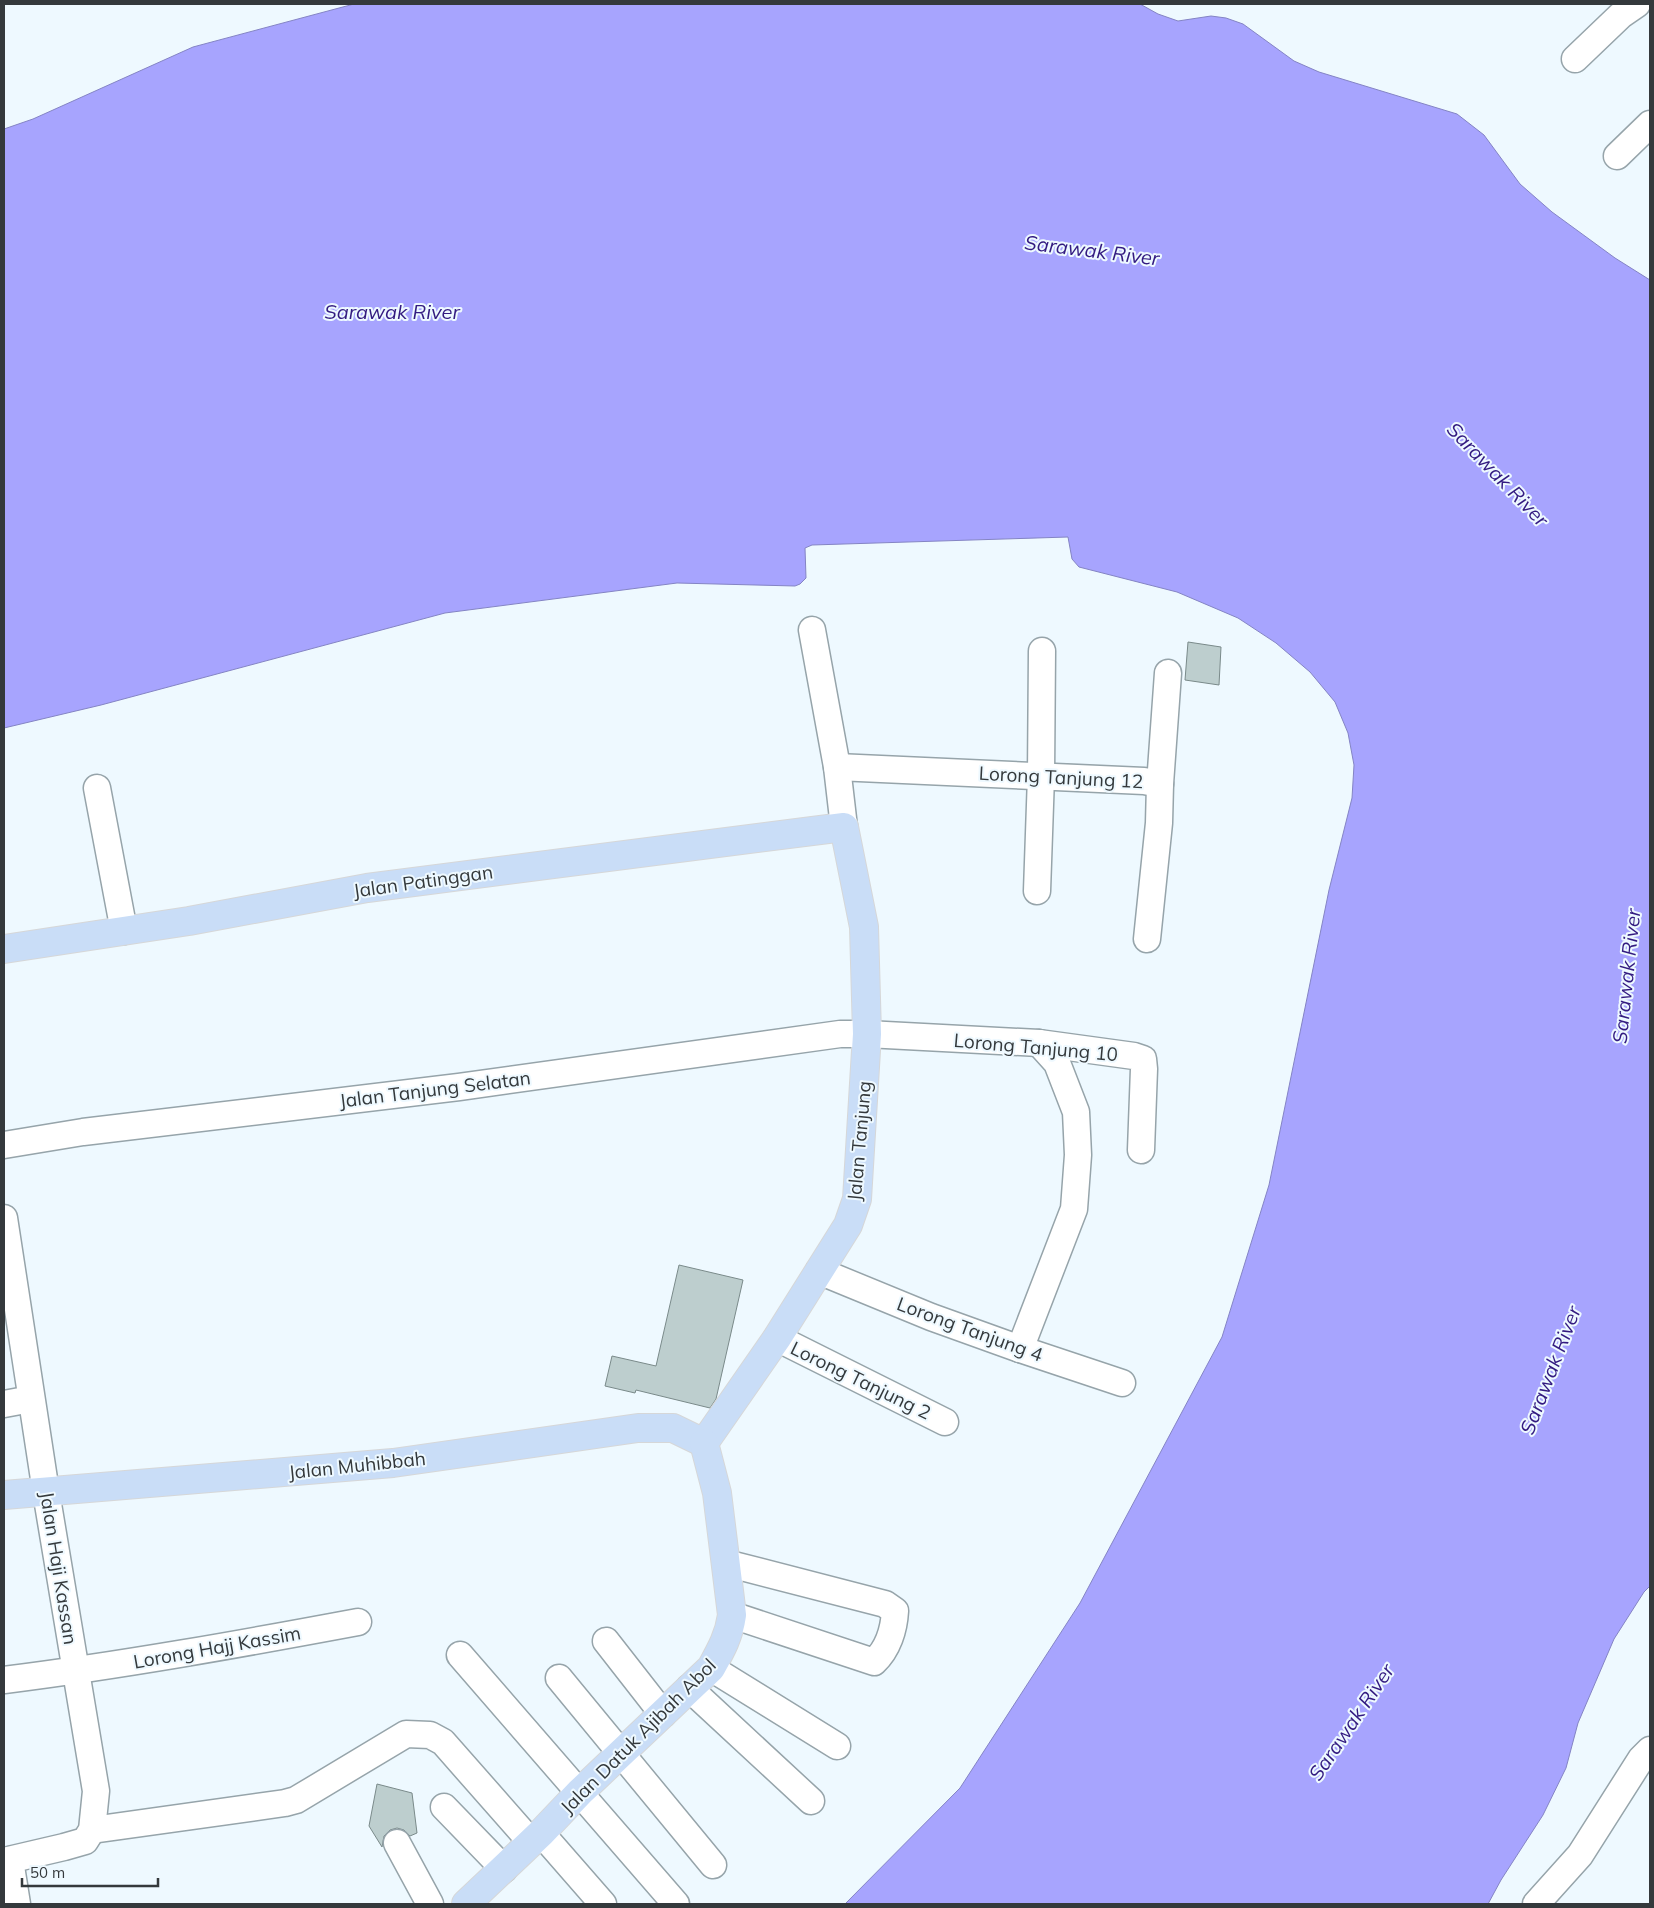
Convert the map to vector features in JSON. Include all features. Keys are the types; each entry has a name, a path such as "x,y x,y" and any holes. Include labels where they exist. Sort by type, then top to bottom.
{"main road":[{"name":"Jalan Patinggan","path":"4,949 124,931 367,888 844,827"},
{"name":"Jalan Tanjung","path":"704,1443 776,1338 848,1225 857,1199 867,1034 864,927 844,827"},
{"name":"Jalan Muhibbah","path":"4,1495 393,1463 638,1428 673,1428 704,1443"},
{"name":"Jalan Datuk Ajibah Abol","path":"466,1904 536,1838 580,1792 711,1668 724,1645 730,1631 732,1616 717,1493 704,1443"}],"street":[{"path":"1575,59 1620,15 1637,4"},
{"path":"1617,156 1650,124"},
{"path":"812,630 837,767 844,827"},
{"path":"1037,891 1041,776 1042,651"},
{"path":"1160,784 1168,673"},
{"name":"Lorong Tanjung 12","path":"837,767 1144,781 1160,784 1160,823 1147,939"},
{"path":"97,788 124,931"},
{"name":"Jalan Tanjung Selatan","path":"4,1145 84,1132 459,1087 840,1034 867,1034"},
{"name":"Lorong Tanjung 10","path":"867,1034 1039,1043 1134,1056 1143,1059 1141,1150"},
{"path":"1020,1349 1074,1208 1078,1155 1076,1112 1056,1063 1039,1043"},
{"name":"Jalan Haji Kassan","path":"4,1218 31,1399 96,1791 92,1830"},
{"name":"Lorong Tanjung 4","path":"819,1271 931,1317 1122,1383"},
{"name":"Lorong Tanjung 2","path":"776,1338 946,1422"},
{"path":"4,1404 31,1399"},
{"path":"726,1563 885,1604 895,1611 894,1626 882,1654 874,1662 732,1616"},
{"name":"Lorong Hajj Kassim","path":"4,1680 76,1671 242,1644 358,1622"},
{"path":"606,1642 663,1714"},
{"path":"460,1655 676,1904"},
{"path":"711,1668 836,1746"},
{"path":"559,1678 713,1865"},
{"path":"689,1688 812,1801"},
{"path":"17,1904 7,1860 85,1840 92,1830 290,1802 406,1734 430,1735 443,1742 603,1904"},
{"path":"1536,1904 1580,1855 1641,1759 1650,1750"},
{"path":"444,1807 504,1869"},
{"path":"397,1843 430,1904"}],"water":[{"name":"Sarawak River","path":"354,4 1140,4 1158,14 1178,21 1211,16 1226,18 1243,24 1294,61 1319,72 1457,114 1484,135 1520,184 1552,212 1615,258 1650,280 1650,1586 1644,1592 1614,1639 1578,1723 1566,1768 1543,1815 1501,1880 1488,1904 845,1904 960,1788 1080,1603 1222,1337 1269,1185 1329,890 1352,798 1354,765 1348,733 1335,702 1310,672 1276,643 1238,618 1177,592 1079,567 1072,559 1068,537 812,545 805,548 806,578 795,586 677,583 445,613 101,705 4,728 4,129 33,119 193,47"}],"building":[{"path":"1188,642 1221,647 1219,685 1185,680"},
{"path":"679,1265 743,1280 716,1399 710,1408 636,1390 635,1393 605,1386 612,1356 656,1366"},
{"path":"377,1784 412,1793 417,1833 410,1836 404,1830 397,1828 390,1830 384,1836 382,1847 369,1826"}]}
